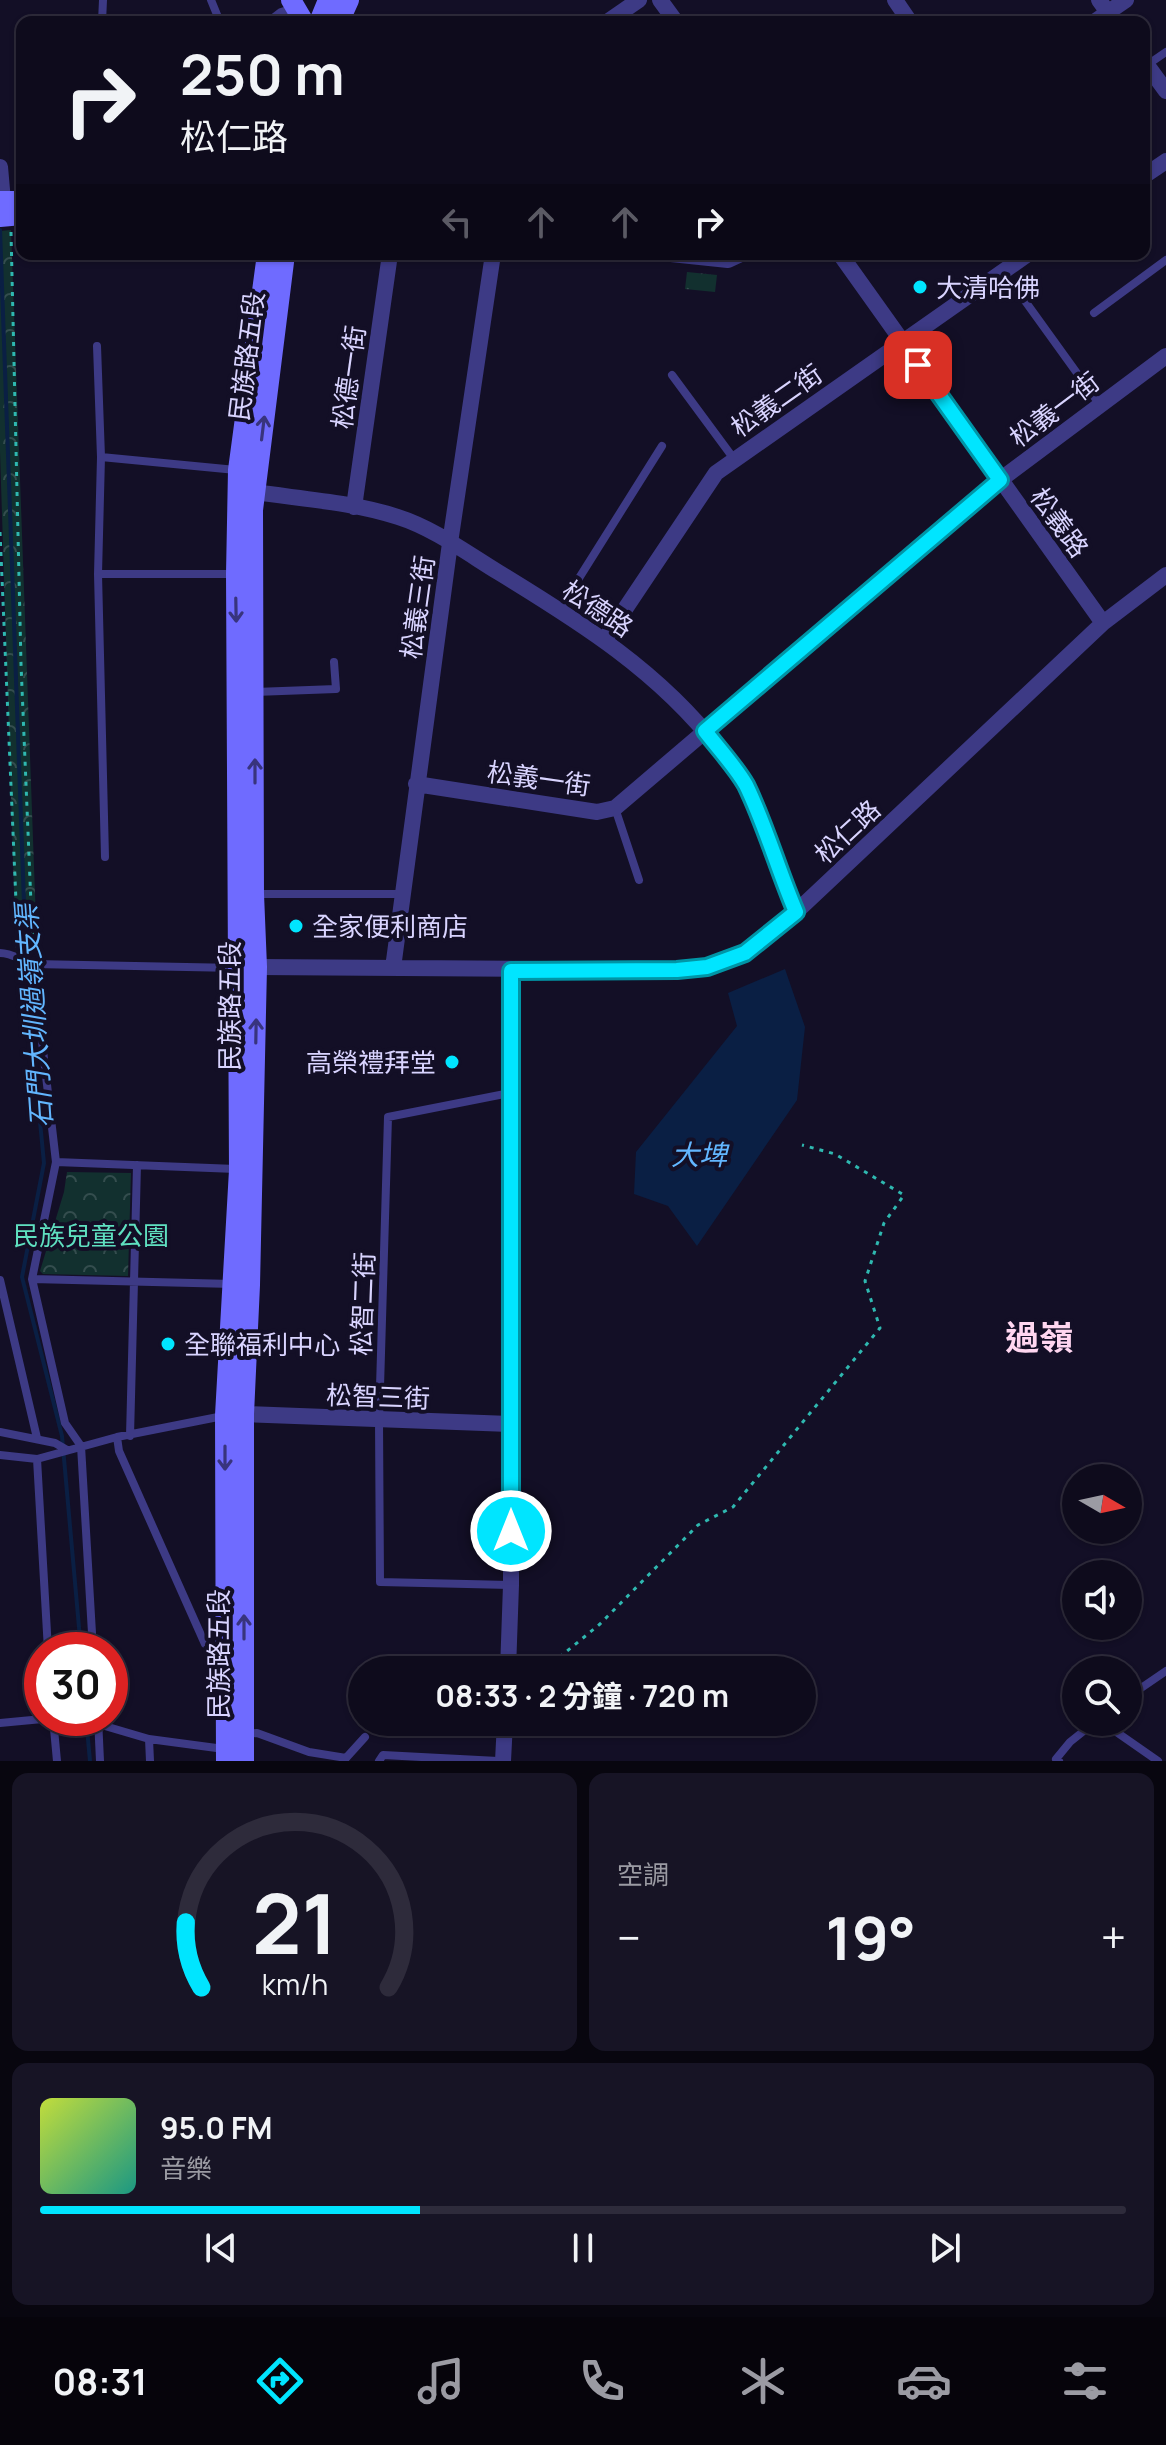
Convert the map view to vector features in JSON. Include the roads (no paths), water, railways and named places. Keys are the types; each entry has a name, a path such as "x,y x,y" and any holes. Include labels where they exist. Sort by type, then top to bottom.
{"main road":[{"name":"民族路五段","path":"248,968 254,894 254,692 238,470 266,260"},
{"name":"民族路五段","path":"237,1752 225,1661 246,1170 248,968 244,574 284,260"},
{"name":"民族路五段","path":"234,1415 244,1671 237,1752"}],"street":[{"path":"616,16 639,0"},
{"path":"1104,14 1126,0"},
{"path":"1150,69 1166,91"},
{"path":"0,167 10,209"},
{"name":"松德一街","path":"354,507 389,260"},
{"name":"松義三街","path":"393,968 416,784 492,260"},
{"name":"松義路","path":"844,260 1103,623"},
{"name":"松義二街","path":"605,639 716,473 1019,260"},
{"name":"松義一街","path":"416,784 597,812 615,808 1000,480 1166,356"},
{"name":"松德路","path":"254,492 399,517 450,543 605,639 656,680 705,731 744,782 767,831 796,912"},
{"name":"松仁路","path":"248,968 677,970 707,967 745,953 796,912 1103,623 1166,575"},
{"path":"508,1656 511,971"},
{"name":"松智三街","path":"234,1415 510,1424"},
{"path":"500,1761 503,1736"}],"lane":[{"path":"276,16 296,10"},
{"path":"1094,313 1166,260"},
{"path":"1015,287 1100,405"},
{"path":"97,346 101,457 98,574 105,857"},
{"path":"672,375 734,459"},
{"path":"559,610 662,446"},
{"path":"101,457 238,470 254,492"},
{"path":"98,574 244,574"},
{"path":"254,692 336,689 334,662"},
{"path":"615,808 639,880"},
{"path":"254,894 402,894"},
{"path":"0,953 11,953 33,964 248,968"},
{"path":"33,964 56,1162 32,1279 65,1423 81,1446 92,1632"},
{"name":"松智二街","path":"510,1093 388,1117 379,1421 380,1582 511,1585"},
{"path":"56,1162 246,1170"},
{"path":"130,1436 137,1165"},
{"path":"32,1279 241,1284"},
{"path":"0,1280 37,1438"},
{"path":"0,1455 37,1459 117,1437 234,1415"},
{"path":"0,1432 37,1438 67,1450"},
{"path":"117,1437 119,1451 205,1644 225,1661 244,1671"},
{"path":"37,1459 47,1632"},
{"path":"1142,1687 1166,1671"},
{"path":"1156,1677 1166,1683"},
{"path":"0,1723 24,1721"},
{"path":"128,1732 149,1739 237,1752 257,1733 309,1752 346,1758 365,1737"},
{"path":"55,1736 57,1761"},
{"path":"99,1736 100,1761"},
{"path":"1059,1761 1056,1759 1078,1736"},
{"path":"1122,1736 1158,1761"},
{"path":"149,1739 150,1761"},
{"path":"379,1761 383,1755 500,1761"}],"water":[{"name":"大埤","path":"785,969 805,1027 797,1100 697,1246 668,1206 634,1194 636,1152 737,1026 728,993"}],"waterway":[{"name":"石門大圳過嶺支渠","path":"0,230 27,987 44,1163 22,1277 62,1436 79,1632"},
{"name":"石門大圳過嶺支渠","path":"88,1736 90,1761"}],"place":[{"name":"大清哈佛","path":"920,287"},
{"name":"全家便利商店","path":"296,926"},
{"name":"高榮禮拜堂","path":"452,1062"},
{"name":"全聯福利中心","path":"168,1344"}],"district":[{"name":"過嶺","path":"1039,1337"}],"park label":[{"name":"民族兒童公園","path":"91,1235"}]}
